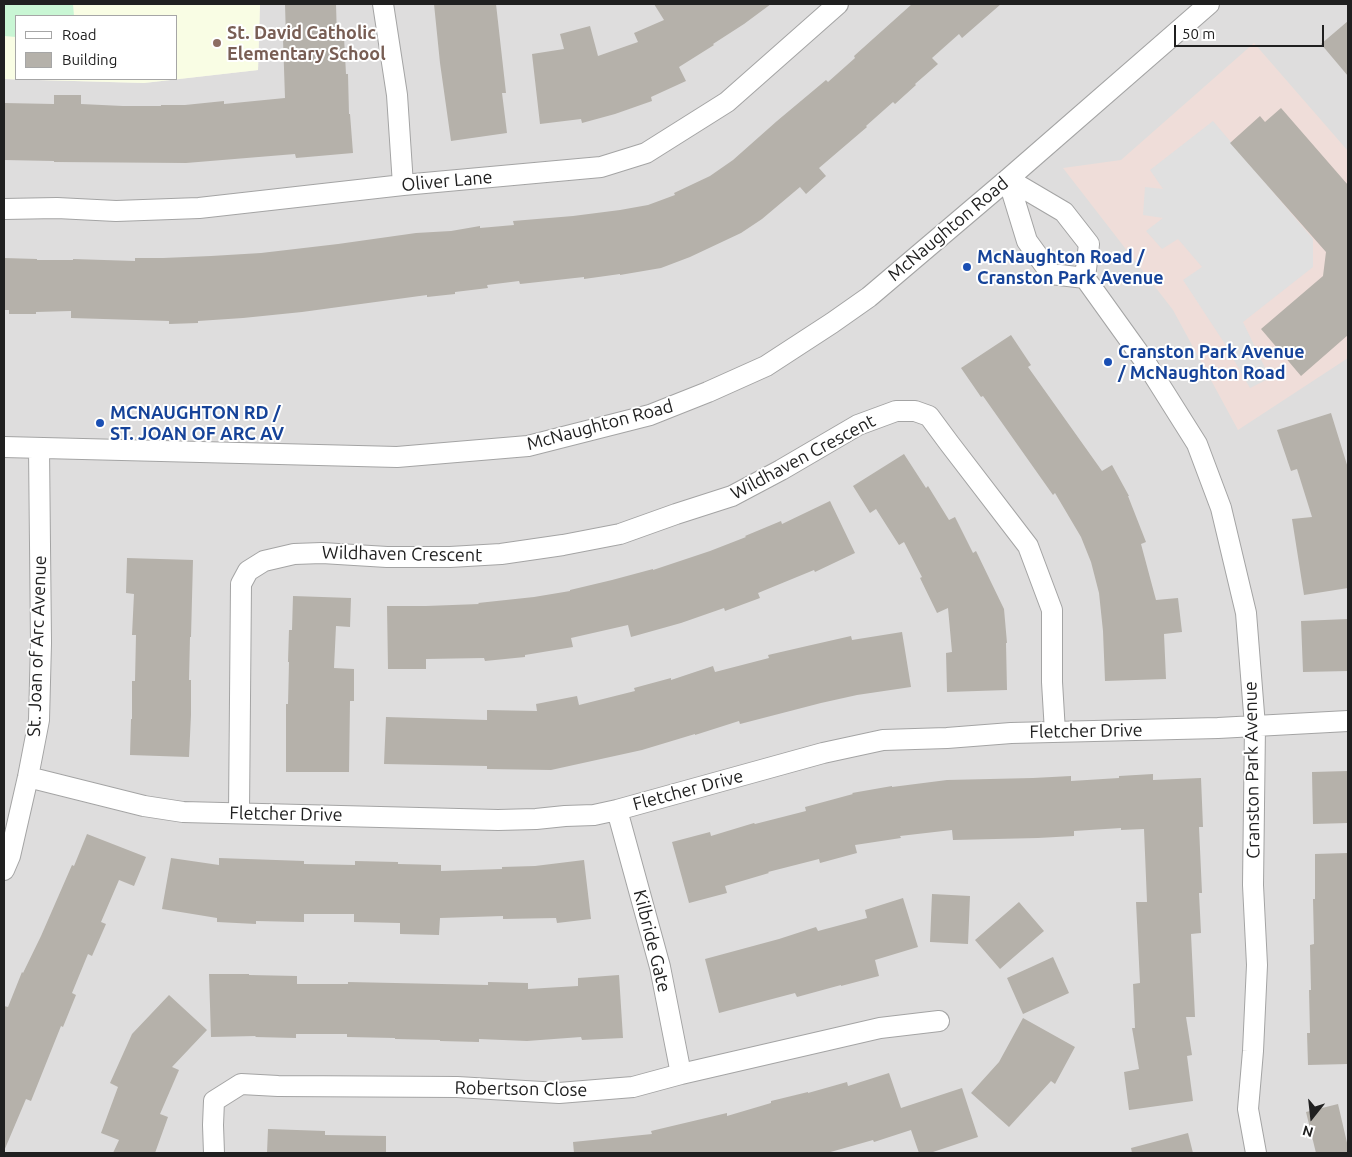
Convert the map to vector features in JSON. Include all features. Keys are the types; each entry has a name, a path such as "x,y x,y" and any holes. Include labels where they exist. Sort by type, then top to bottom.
{"street":[{"path":"383,4 397,95 403,185"},
{"name":"Oliver Lane","path":"4,209 116,210 199,208 403,185 601,167 646,153 727,102 838,4"},
{"name":"McNaughton Road","path":"4,447 397,457 528,446 650,415 766,366 832,323 868,296 1008,179 1209,4"},
{"path":"1008,179 1064,212 1088,244 1085,278 1051,274 1027,241 1008,179"},
{"name":"Cranston Park Avenue","path":"1085,278 1146,363 1197,444 1221,508 1246,613 1255,726 1253,885 1257,965 1248,1110 1256,1153"},
{"name":"Wildhaven Crescent","path":"239,813 240,584 248,571 264,561 294,554 322,553 405,557 492,555 563,545 620,534 732,496 858,425 896,411 915,411 930,416 949,444 1028,546 1052,610 1052,682 1055,732"},
{"name":"St. Joan of Arc Avenue","path":"4,870 10,856 39,720 41,643 39,448"},
{"name":"Fletcher Drive","path":"28,777 144,806 183,812 498,820 536,819 594,815 617,810 814,756 883,740 1011,733 1218,728 1348,721"},
{"name":"Kilbride Gate","path":"617,810 660,967 681,1074"},
{"name":"Robertson Close","path":"214,1153 214,1101 241,1084 457,1087 559,1093 633,1088 681,1074 880,1028 939,1021"}],"shaded area":[{"name":"St. David Catholic Elementary School","path":"4,4 260,4 258,70 178,79 178,15 15,15 15,79 4,79"},
{"path":"260,4 1348,4 1348,1153 4,1153 4,79 144,83 258,70"},
{"path":"1254,43 1348,151 1348,358 1238,430 1173,310 1063,168 1121,160"},
{"name":"St. David Catholic Elementary School","path":"39,80 170,80 144,83"},
{"path":"1213,121 1313,239 1313,267 1243,322 1270,378 1250,388 1223,341 1183,280 1202,267 1178,239 1162,249 1146,231 1163,218 1143,215 1145,187 1163,189 1150,170"}],"green space":[{"path":"4,4 73,4 74,15 15,15 15,37 4,36"}],"building":[{"path":"285,4 336,4 337,38 344,37 353,153 296,158 295,154 186,163 4,160 4,103 54,104 54,95 81,95 81,104 123,106 185,105 224,101 224,104 285,98 283,39 286,39"},
{"path":"434,4 496,4 506,93 502,93 507,133 451,141"},
{"path":"654,4 771,4 714,45 679,67 686,81 651,97 652,101 582,123 581,119 540,124 532,54 564,49 560,34 590,26 598,56 638,42 634,33 664,20"},
{"path":"912,4 1001,4 962,38 959,34 932,58 938,64 895,104 893,102 819,168 826,176 806,194 800,187 762,219 741,233 690,257 661,268 584,279 584,277 520,284 519,281 487,285 488,288 455,292 455,294 427,297 427,295 302,312 198,321 198,323 169,324 169,321 71,318 71,311 9,314 9,310 4,310 4,258 135,261 135,258 261,253 416,233 451,231 480,226 480,228 514,225 513,221 573,216 648,205 675,195 674,193 710,176 733,160 826,80 828,82"},
{"path":"1348,21 1348,76 1321,44"},
{"path":"1281,108 1348,185 1348,335 1301,376 1261,329 1323,276 1326,252 1230,143 1260,116 1265,122"},
{"path":"1011,335 1031,365 1028,367 1102,471 1112,465 1129,496 1146,542 1141,544 1156,600 1178,598 1182,632 1164,634 1166,679 1105,681 1099,593 1091,562 1081,537 1055,493 1053,495 961,368"},
{"path":"1331,413 1348,468 1348,588 1304,595 1292,519 1312,517 1297,469 1291,471 1277,430"},
{"path":"904,454 926,488 928,486 949,520 955,517 973,553 976,551 1004,609 1007,643 1007,690 947,692 946,653 952,652 948,608 937,613 920,578 922,577 904,542 899,545 876,509 870,513 853,486"},
{"path":"830,501 855,553 815,572 814,570 758,593 760,598 725,611 724,608 681,623 631,637 628,625 571,638 573,647 525,655 525,657 485,661 484,658 426,659 426,669 388,669 387,606 479,604 570,591 653,570 710,551 781,521 782,524"},
{"path":"127,558 193,560 189,680 191,680 191,715 189,757 130,755 132,681 135,681 136,635 132,635 134,594 126,593"},
{"path":"293,596 351,598 350,627 336,626 334,668 354,669 354,701 350,701 349,772 286,772 286,704 288,704 289,630 292,630"},
{"path":"1348,619 1348,671 1303,672 1301,621"},
{"path":"902,632 911,687 857,695 740,724 739,721 642,750 551,770 487,769 487,766 384,764 386,717 487,720 487,710 537,711 536,704 577,696 579,705 635,691 634,688 671,678 671,680 713,666 715,672 769,658 768,655 851,636 852,640"},
{"path":"1348,771 1348,823 1313,824 1312,772"},
{"path":"1153,774 1153,780 1201,778 1203,827 1199,827 1202,893 1199,893 1201,933 1191,934 1195,1017 1186,1017 1192,1055 1187,1056 1193,1101 1129,1110 1124,1072 1139,1069 1132,1028 1135,1028 1133,984 1140,983 1136,902 1147,902 1144,829 1121,830 1121,828 1074,831 1074,836 1038,838 953,840 952,830 900,836 901,838 855,845 857,853 820,863 819,859 768,872 725,886 727,893 689,903 672,842 710,832 711,836 754,823 806,811 805,807 852,793 892,786 947,780 1071,776 1071,781"},
{"path":"87,834 146,857 134,886 119,880 101,922 106,924 92,956 88,954 72,993 76,995 63,1027 61,1026 31,1101 26,1099 4,1151 4,1006 8,1007 22,972 41,936 72,865 74,866"},
{"path":"1348,853 1348,1064 1308,1065 1307,1033 1310,1033 1310,945 1314,944 1315,854"},
{"path":"171,858 219,865 219,858 304,861 304,864 355,865 355,861 398,862 398,864 441,865 441,871 502,869 502,867 535,866 584,860 591,919 557,923 556,918 503,919 503,916 440,918 439,935 400,934 400,923 354,922 354,914 304,914 304,922 256,921 256,924 217,922 217,918 162,909"},
{"path":"932,894 970,896 968,944 930,942"},
{"path":"903,898 918,947 875,960 879,976 797,997 795,993 719,1013 705,959 816,927 818,931 867,918 865,910"},
{"path":"1019,902 1044,931 1000,969 975,940"},
{"path":"1053,957 1069,993 1023,1014 1007,978"},
{"path":"209,974 297,976 297,984 348,984 348,982 488,985 488,982 528,983 528,989 578,986 578,978 619,975 623,1038 582,1040 581,1037 527,1041 479,1039 479,1042 347,1037 347,1034 296,1034 296,1038 256,1036 211,1037"},
{"path":"169,995 207,1030 172,1067 179,1070 160,1114 168,1117 155,1153 113,1153 119,1140 101,1133 118,1087 110,1083 132,1034"},
{"path":"1023,1018 1075,1047 1055,1084 1051,1081 1009,1127 971,1093 999,1062"},
{"path":"889,1073 901,1108 962,1088 978,1137 930,1153 919,1153 911,1130 874,1142 873,1140 827,1153 574,1153 573,1142 652,1134 651,1131 727,1113 727,1116 771,1103 771,1101 847,1082 848,1086"},
{"path":"1338,1104 1348,1153 1316,1153 1306,1112"},
{"path":"268,1129 325,1131 325,1135 386,1136 386,1153 267,1153"},
{"path":"1188,1133 1193,1153 1132,1153 1131,1148"}],"place":[{"name":"St. David Catholic Elementary School","path":"217,43"},
{"name":"McNaughton Road / Cranston Park Avenue","path":"967,267"},
{"name":"Cranston Park Avenue / McNaughton Road","path":"1108,362"},
{"name":"MCNAUGHTON RD / ST. JOAN OF ARC AV","path":"100,423"}]}
